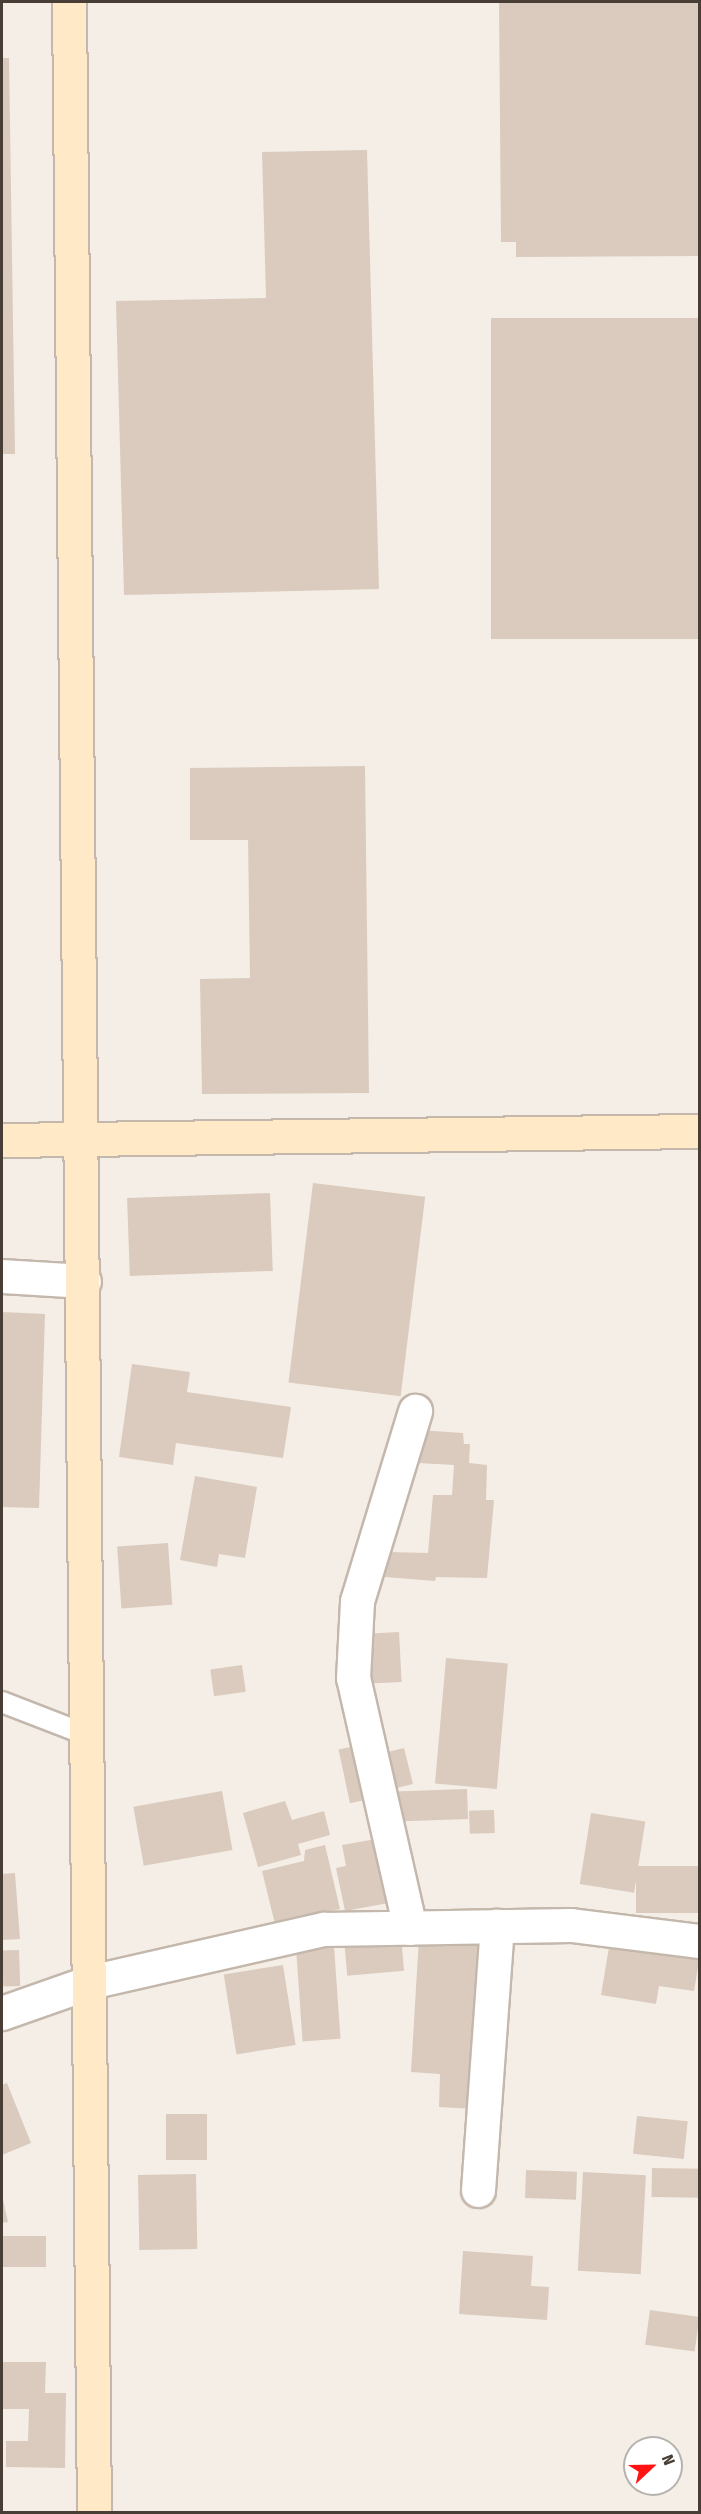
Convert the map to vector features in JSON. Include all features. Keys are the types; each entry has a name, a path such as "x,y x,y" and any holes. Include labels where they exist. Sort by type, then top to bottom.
{"street":[{"path":"69,2 79,1138 84,1281 94,2512"},
{"path":"2,1140 699,1131"},
{"path":"2,1276 84,1281"},
{"path":"411,1928 353,1678 357,1601 415,1411"},
{"path":"2,2013 90,1982 324,1929 572,1925 699,1941"},
{"path":"478,2190 497,1926"}],"lane":[{"path":"2,1702 87,1736"}],"building":[{"path":"499,2 700,2 700,256 516,257 516,242 501,242"},
{"path":"2,58 9,58 15,454 2,454"},
{"path":"367,150 379,589 124,595 116,301 266,298 262,152"},
{"path":"491,318 700,318 700,639 491,639"},
{"path":"365,766 369,1093 202,1094 200,979 250,978 248,840 190,840 190,768"},
{"path":"313,1183 425,1197 401,1396 289,1383"},
{"path":"270,1193 273,1271 130,1276 127,1198"},
{"path":"2,1312 45,1314 39,1508 2,1507"},
{"path":"132,1364 190,1372 187,1392 291,1407 283,1458 176,1443 173,1465 119,1457"},
{"path":"419,1430 463,1433 464,1444 470,1444 469,1463 487,1465 486,1500 494,1500 487,1578 436,1577 435,1581 385,1577 388,1552 428,1553 433,1495 452,1495 454,1465 418,1463"},
{"path":"195,1476 257,1487 245,1558 219,1554 217,1567 180,1560"},
{"path":"168,1543 172,1605 121,1608 117,1547"},
{"path":"399,1632 402,1682 365,1684 362,1634"},
{"path":"446,1658 508,1663 497,1789 435,1784"},
{"path":"242,1665 246,1692 214,1696 210,1669"},
{"path":"364,1744 375,1798 350,1803 339,1749"},
{"path":"404,1748 413,1784 387,1790 378,1755"},
{"path":"467,1789 468,1819 396,1821 395,1792"},
{"path":"222,1791 232,1850 144,1866 133,1807"},
{"path":"285,1801 292,1820 324,1811 330,1835 298,1844 301,1855 258,1867 243,1813"},
{"path":"494,1810 495,1833 470,1834 469,1811"},
{"path":"591,1813 645,1822 634,1893 580,1884"},
{"path":"382,1838 394,1902 345,1911 336,1868 346,1866 342,1845"},
{"path":"325,1845 340,1909 275,1924 262,1871 304,1861 305,1850"},
{"path":"636,1866 700,1866 700,1913 636,1913"},
{"path":"15,1873 20,1939 2,1940 2,1874"},
{"path":"611,1935 700,1955 694,1991 659,1986 656,2004 601,1995"},
{"path":"401,1936 404,1971 347,1976 344,1941"},
{"path":"419,1937 483,1941 475,2109 439,2107 440,2074 411,2072"},
{"path":"334,1946 340,2039 303,2041 296,1949"},
{"path":"19,1950 20,1986 3,1987 2,1951"},
{"path":"283,1965 296,2045 236,2054 224,1974"},
{"path":"7,2083 31,2143 2,2155 2,2085"},
{"path":"166,2114 207,2114 207,2160 166,2160"},
{"path":"637,2116 688,2121 684,2159 633,2154"},
{"path":"652,2168 700,2169 699,2198 651,2197"},
{"path":"526,2170 577,2172 576,2200 525,2198"},
{"path":"583,2172 646,2175 641,2274 578,2271"},
{"path":"196,2174 197,2249 139,2250 138,2175"},
{"path":"2,2195 8,2222 2,2223"},
{"path":"2,2236 46,2236 46,2267 2,2267"},
{"path":"463,2251 533,2256 531,2286 549,2287 547,2320 459,2314"},
{"path":"650,2310 700,2317 695,2352 645,2345"},
{"path":"2,2362 46,2362 45,2393 66,2393 65,2468 6,2467 6,2441 28,2441 29,2409 2,2409"}]}
